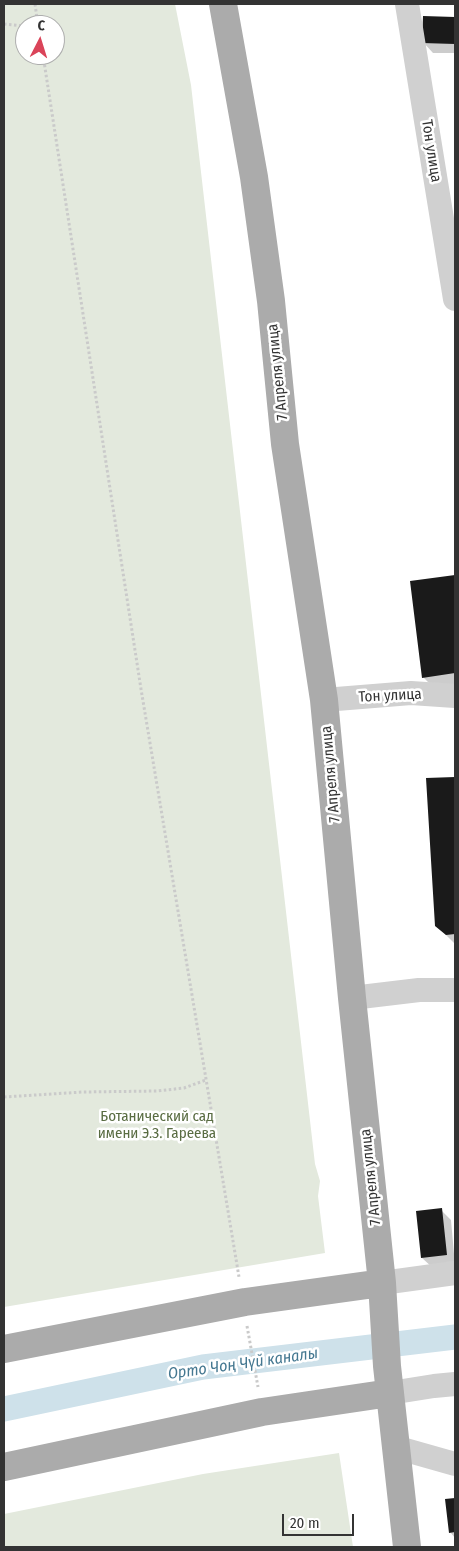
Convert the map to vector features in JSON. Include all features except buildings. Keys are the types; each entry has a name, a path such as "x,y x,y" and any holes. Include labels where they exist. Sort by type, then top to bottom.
{"main road":[{"name":"7 Апреля улица","path":"223,4 254,177 271,301 285,444 324,700 352,998 383,1295 387,1366 407,1547"},
{"path":"4,1349 245,1302 383,1295"},
{"path":"4,1467 262,1412 390,1393"}],"street":[{"name":"Тон улица","path":"407,4 455,299"},
{"name":"Тон улица","path":"324,700 411,693 455,696"},
{"path":"352,998 419,990 455,990"},
{"path":"383,1295 455,1273"},
{"path":"390,1393 455,1384"},
{"path":"395,1447 455,1464"}],"path":[{"path":"45,65 142,689 240,1280"},
{"path":"4,1097 82,1092 157,1091 184,1088 206,1080"},
{"path":"249,1336 257,1381"}],"green space":[{"name":"Ботанический сад имени Э.З. Гареева","path":"4,4 175,4 191,85 315,1164 320,1181 318,1196 325,1253 4,1307"},
{"path":"339,1453 353,1547 4,1547 4,1514 203,1474"}],"waterway":[{"name":"Орто Чоң Чүй каналы","path":"4,1409 203,1367 455,1337"}]}
